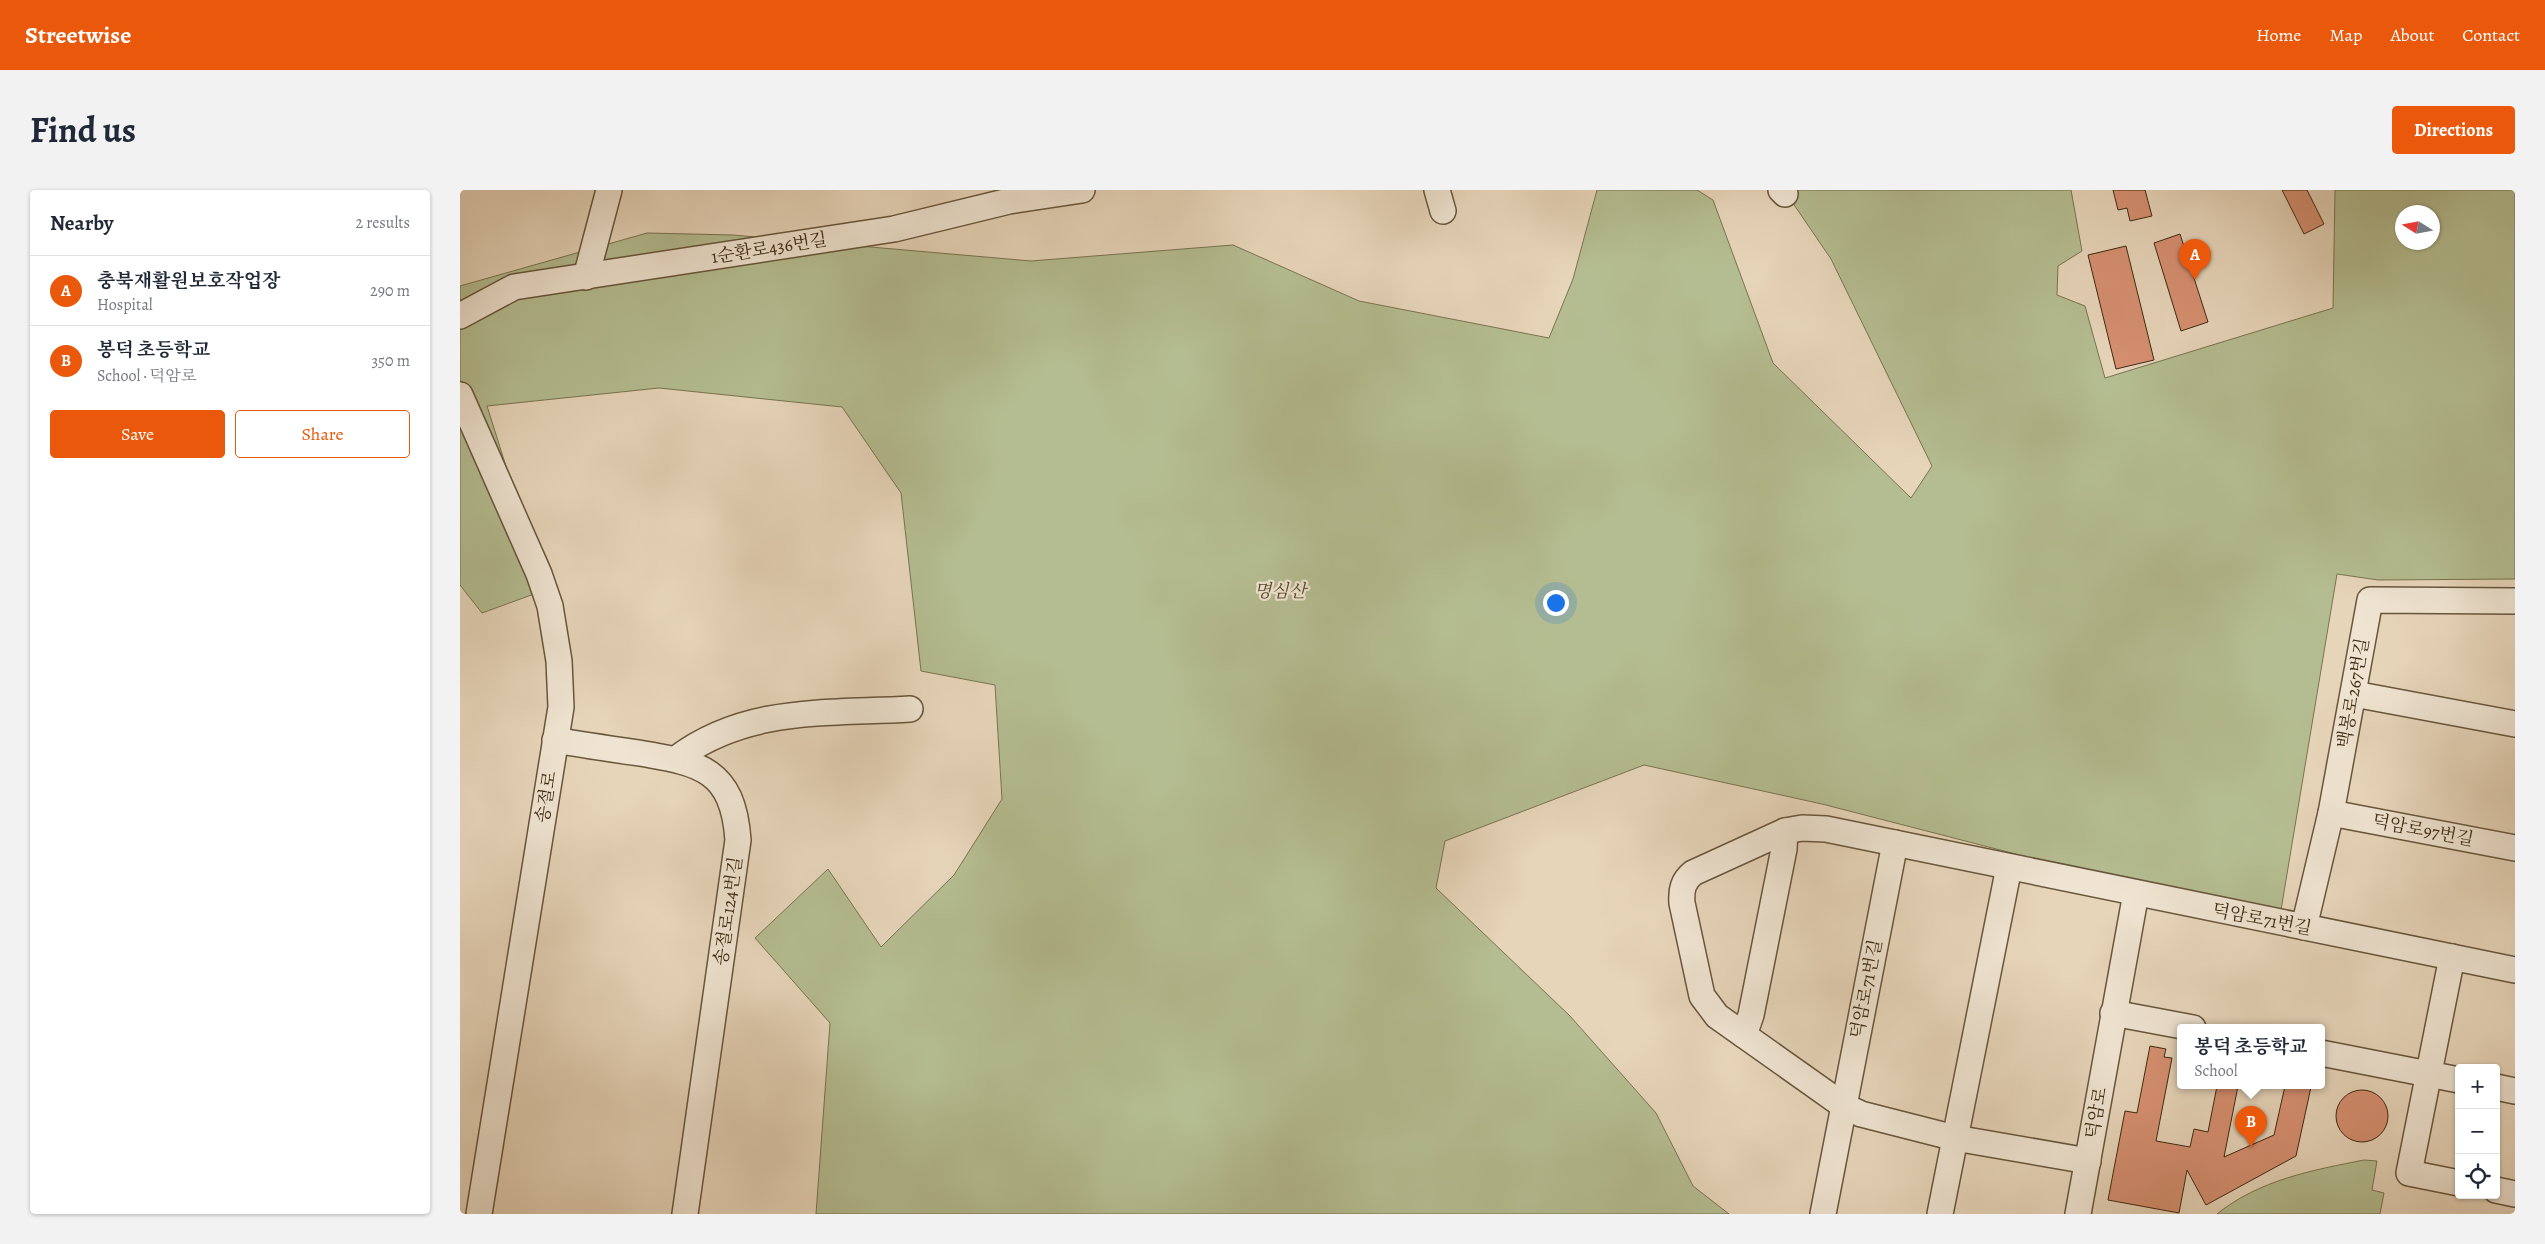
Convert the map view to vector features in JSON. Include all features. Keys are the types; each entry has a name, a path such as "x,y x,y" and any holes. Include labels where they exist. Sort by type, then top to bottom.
{"street":[{"path":"586,276 609,190"},
{"name":"1순환로436번길","path":"460,316 514,288 894,229 1009,201 1082,190"},
{"name":"송절로","path":"460,395 540,574 550,606 559,661 561,707 479,1214"},
{"name":"백봉로267번길","path":"2304,927 2331,813 2370,600 2515,601"},
{"path":"2354,694 2515,724"},
{"path":"676,759 706,739 763,719 910,709"},
{"name":"송절로124번길","path":"555,740 676,759 701,768 728,793 736,814 738,840 685,1214"},
{"name":"덕암로97번길","path":"2331,813 2515,848"},
{"name":"덕암로71번길","path":"2088,1161 1955,1138 1861,1114 1844,1106 1717,1016 1702,996 1681,892 1685,880 1693,873 1785,831 1802,828 1826,829 2515,970"},
{"path":"1744,1035 1751,1015 1784,849 1785,831"},
{"name":"덕암로71번길","path":"1844,1106 1895,843"},
{"path":"1940,1214 2009,867"},
{"name":"덕암로","path":"2078,1214 2136,893"},
{"path":"2452,957 2409,1173 2455,1182"},
{"path":"2113,1013 2177,1025"},
{"path":"2325,1054 2455,1079"},
{"path":"2500,1088 2515,1091"},
{"path":"1823,1214 1844,1106"},
{"path":"2500,1191 2515,1194"}],"green space":[{"name":"명심산","path":"1597,190 1697,190 1713,200 1773,363 1911,498 1932,466 1831,259 1784,190 2071,190 2082,251 2058,266 2057,295 2085,306 2105,378 2333,308 2335,190 2515,190 2515,579 2378,580 2337,574 2279,922 1822,804 1644,765 1445,841 1436,888 1570,1016 1656,1113 1693,1186 1729,1214 816,1214 830,1023 755,938 828,869 881,947 954,875 1002,799 995,685 921,671 901,493 842,407 659,388 487,406 545,590 482,613 460,585 460,286 647,233 733,235 1031,261 1233,245 1359,301 1549,338 1573,279"},
{"path":"2364,1160 2377,1161 2372,1190 2384,1193 2380,1214 2217,1214 2233,1202 2287,1178"}],"building":[{"path":"2113,190 2145,190 2152,216 2130,221 2127,208 2118,210"},
{"path":"2282,190 2307,190 2324,224 2304,234"},
{"path":"2180,234 2208,322 2181,331 2154,243"},
{"path":"2126,246 2154,360 2116,369 2088,255"},
{"path":"2150,1046 2166,1049 2164,1057 2172,1058 2156,1141 2190,1147 2194,1129 2208,1132 2216,1089 2237,1089 2224,1157 2274,1135 2284,1089 2311,1089 2296,1156 2206,1205 2187,1170 2179,1213 2108,1200 2125,1111 2137,1113"},
{"path":"2357,1090 2367,1090 2377,1094 2384,1101 2388,1116 2384,1131 2377,1138 2367,1142 2357,1142 2347,1138 2340,1131 2336,1121 2336,1111 2340,1101 2347,1094"}],"place":[{"name":"충북재활원보호작업장","path":"2195,280"},
{"name":"봉덕 초등학교","path":"2251,1147"}]}
